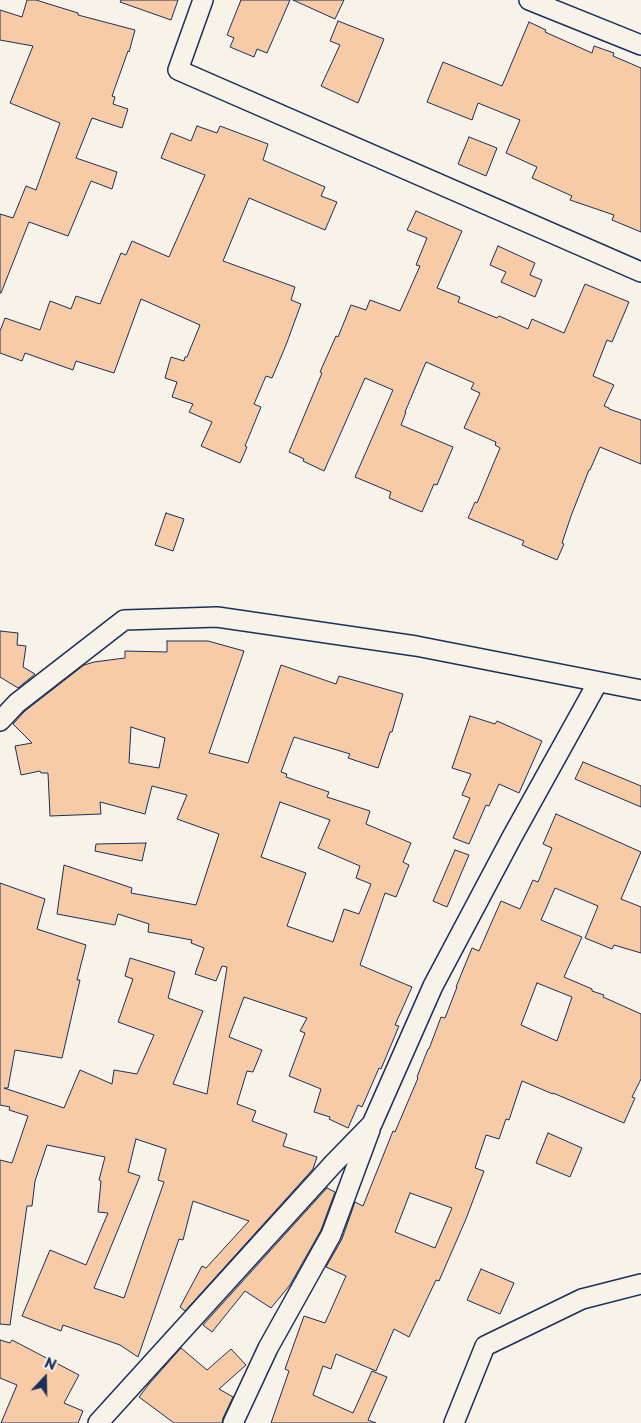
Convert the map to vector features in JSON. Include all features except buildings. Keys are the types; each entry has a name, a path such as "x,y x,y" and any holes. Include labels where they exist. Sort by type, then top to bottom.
{"street":[{"path":"203,0 178,70 641,272"},
{"path":"529,0 641,45"},
{"path":"0,721 17,703 124,620 217,617 416,646 641,690"},
{"path":"233,1423 268,1348 331,1235 372,1124 434,986 512,837 598,682"},
{"path":"98,1423 334,1163 372,1124"},
{"path":"454,1423 486,1346 582,1299 641,1284"}]}
